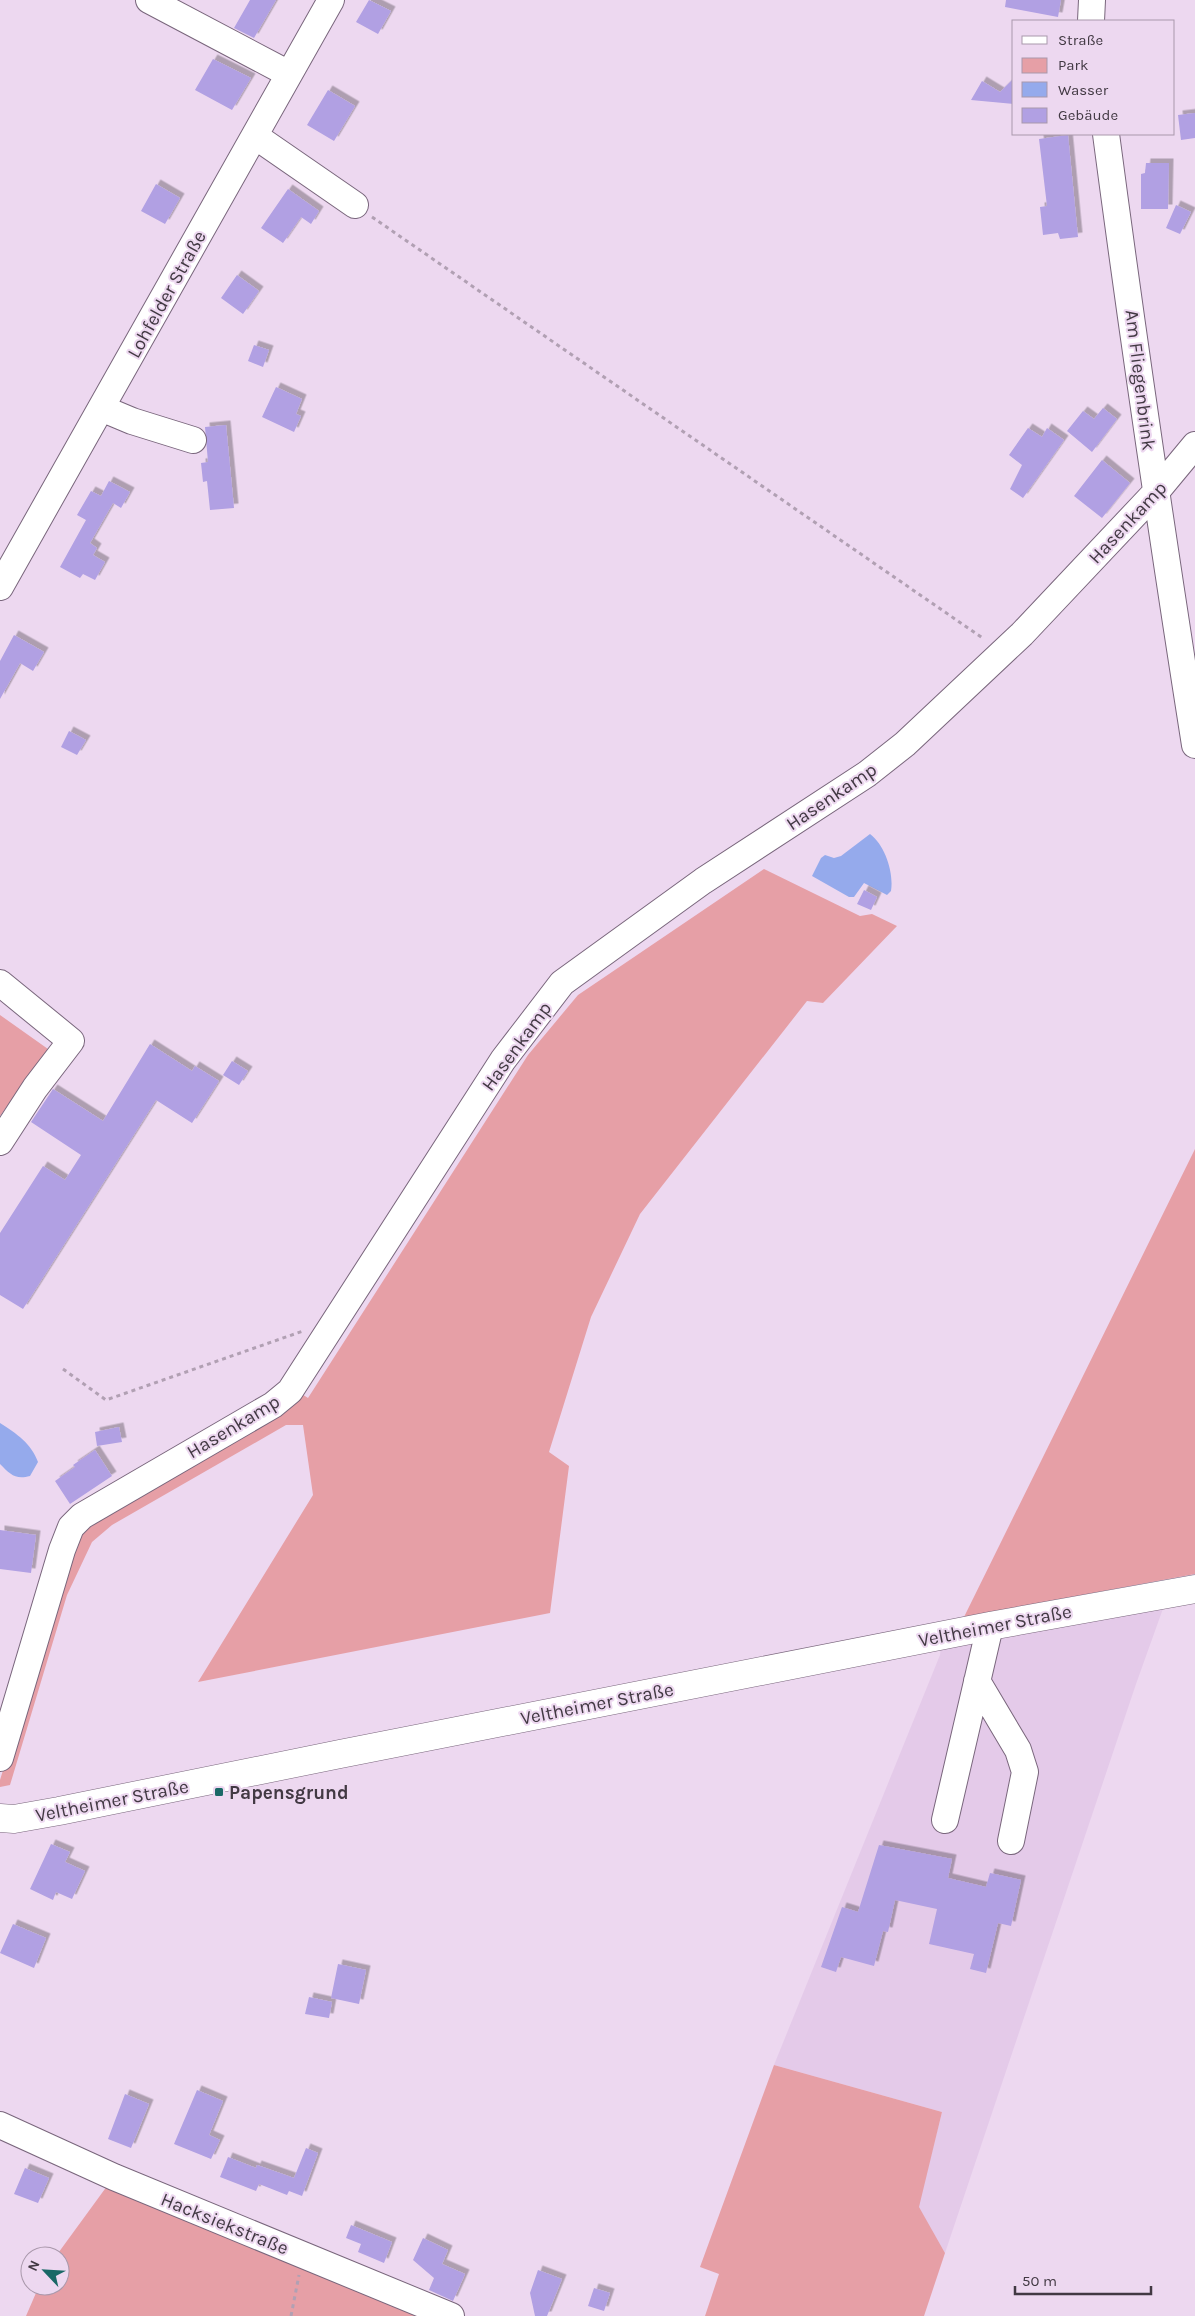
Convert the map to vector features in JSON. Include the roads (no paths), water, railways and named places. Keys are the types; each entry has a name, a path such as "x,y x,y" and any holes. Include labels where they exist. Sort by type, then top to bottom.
{"main road":[{"name":"Veltheimer Straße","path":"0,1818 14,1819 59,1811 990,1626 1195,1588"}],"street":[{"path":"149,0 289,74"},
{"name":"Lohfelder Straße","path":"0,588 331,0"},
{"path":"1090,20 1092,0"},
{"name":"Am Fliegenbrink","path":"1106,135 1156,492 1195,745"},
{"path":"255,136 355,205"},
{"path":"101,408 132,421 193,440"},
{"name":"Hasenkamp","path":"0,1758 62,1550 71,1527 82,1516 273,1405 290,1391 503,1060 562,982 703,881 867,774 905,744 1022,634 1156,492 1195,445"},
{"path":"0,983 71,1041 35,1088 0,1142"},
{"path":"946,1820 990,1626"},
{"path":"977,1681 1018,1750 1025,1772 1011,1840"},
{"name":"Hacksiekstraße","path":"0,2125 114,2177 451,2316"}],"water":[{"path":"870,834 880,845 890,868 892,884 891,891 887,895 864,883 854,897 849,897 812,876 821,858 825,855 834,858 841,856"},
{"path":"0,1423 32,1449 38,1462 30,1476 17,1477 0,1464"}],"place":[{"name":"Papensgrund","path":"219,1792"}]}
